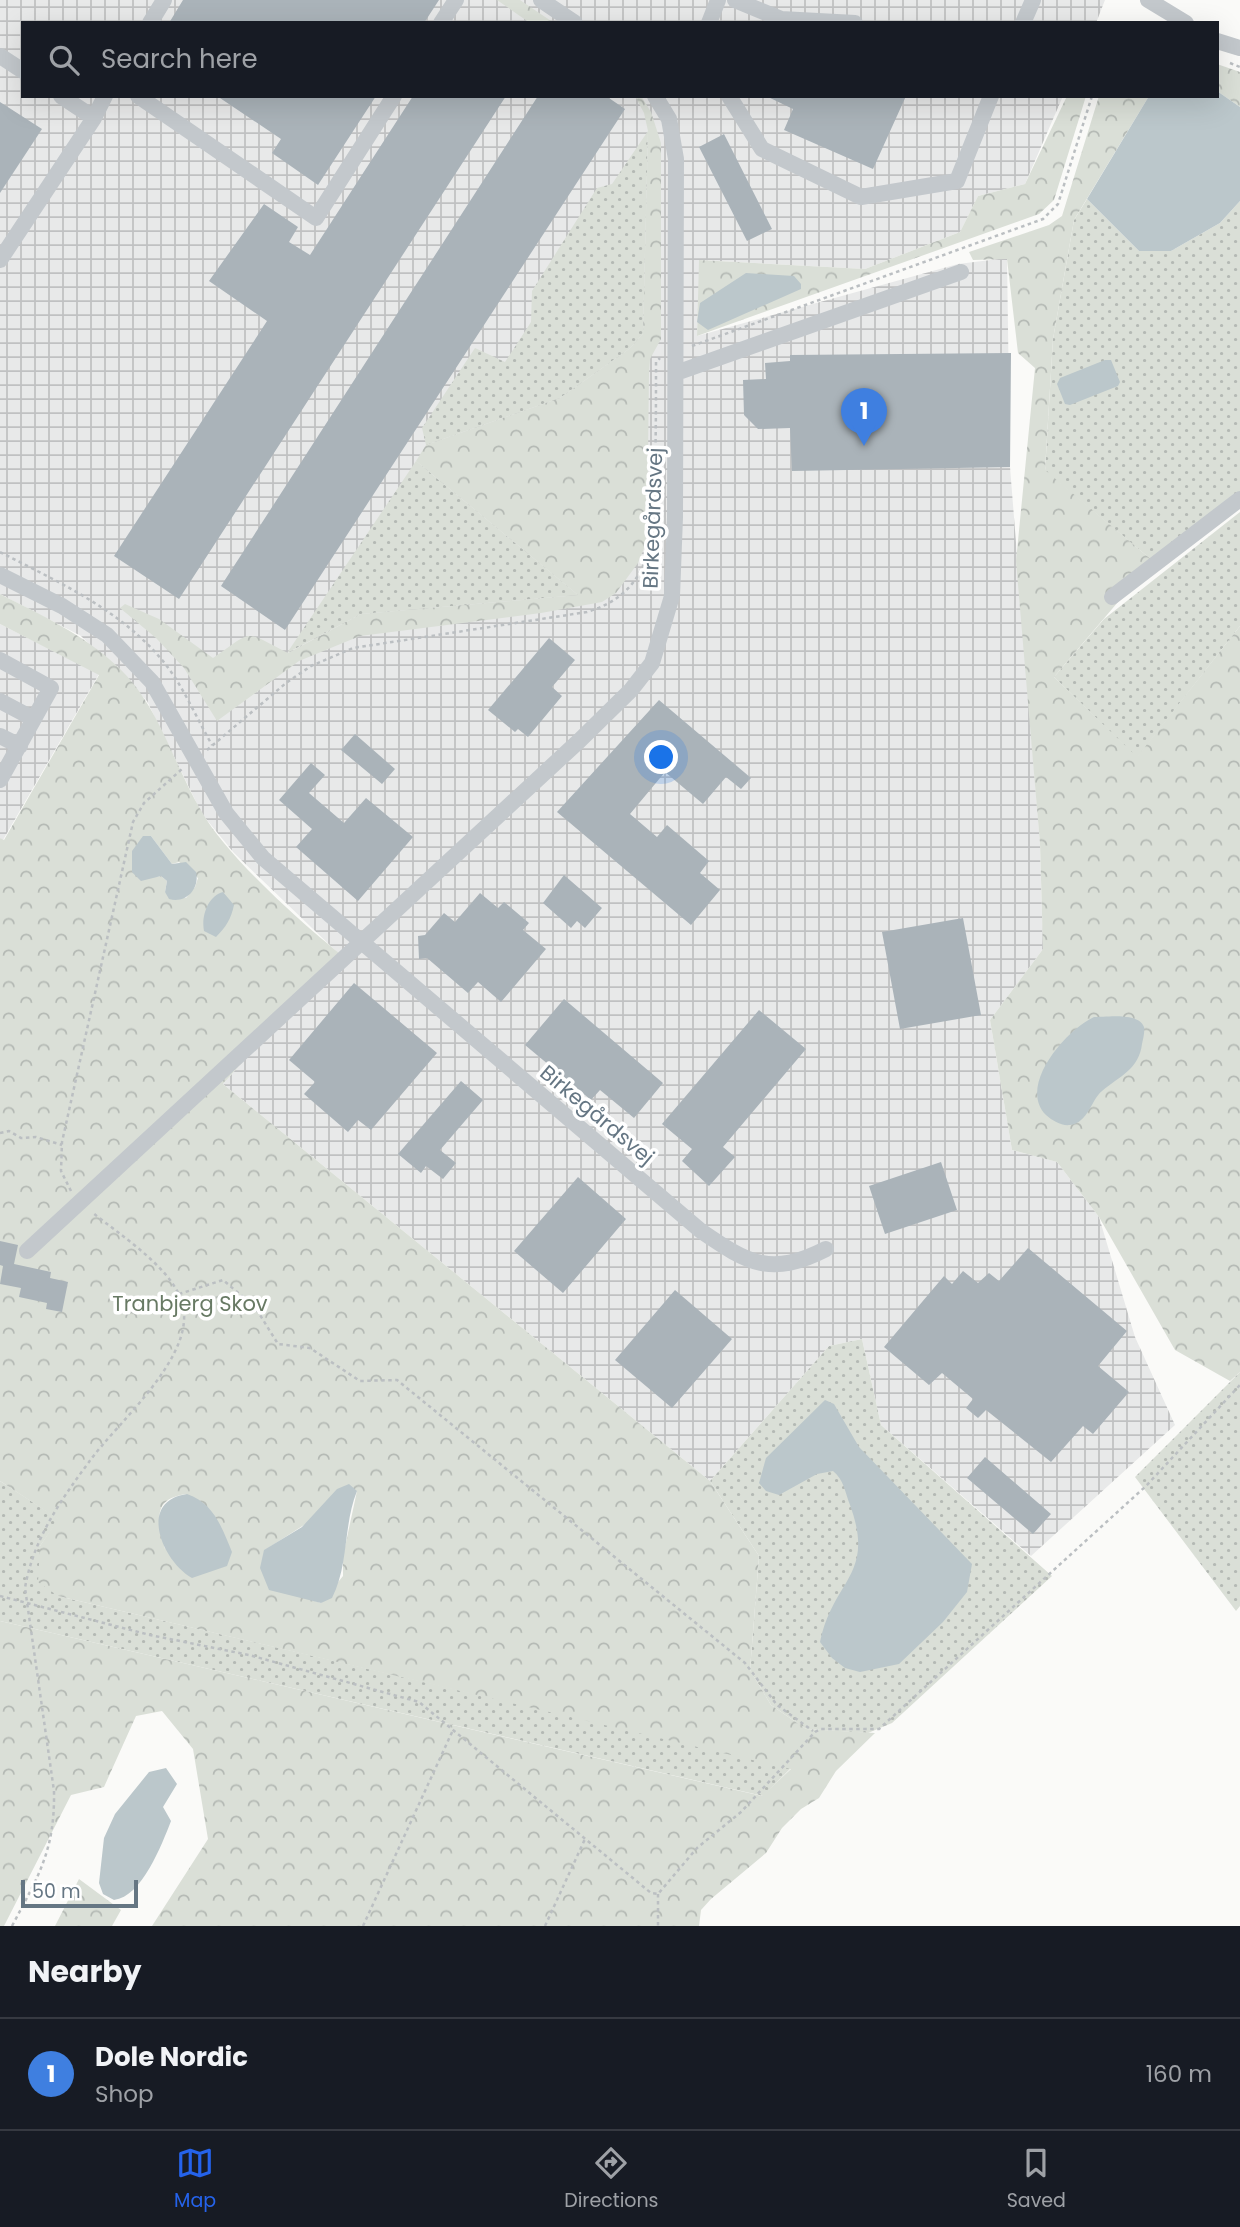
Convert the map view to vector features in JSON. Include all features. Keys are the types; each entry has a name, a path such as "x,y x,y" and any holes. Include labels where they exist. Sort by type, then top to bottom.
{"street":[{"path":"151,21 164,0"},
{"path":"442,21 456,0"},
{"path":"541,0 572,21"},
{"path":"710,21 719,0"},
{"path":"734,0 781,19 818,21"},
{"path":"1024,21 1033,0"},
{"path":"1148,0 1183,21"},
{"path":"1219,42 1240,48"},
{"path":"0,56 21,70"},
{"path":"64,98 94,118"},
{"path":"0,260 94,118 104,98"},
{"path":"141,98 316,218 393,98"},
{"name":"Birkegårdsvej","path":"360,943 579,741 631,690 652,663 672,596 677,351 676,159 669,119 656,98"},
{"path":"730,98 762,149 861,197 957,181 989,98"},
{"path":"676,373 961,272"},
{"path":"1112,597 1240,499"},
{"name":"Birkegårdsvej","path":"0,575 62,606 107,635 152,682 242,836 360,943 725,1248 774,1266 798,1264 826,1249"},
{"path":"0,660 51,688 1,776"},
{"path":"0,701 34,719"},
{"path":"0,736 20,746"},
{"path":"27,1251 360,943"}],"path":[{"path":"12,1926 43,1868 51,1843 54,1816 54,1791 25,1588 29,1562 46,1525 90,1460 157,1382 177,1345 184,1322 179,1294 174,1284 143,1254 80,1203 61,1171 62,1145 137,812 184,766 197,760 286,683 333,655 384,642 587,612 600,608 622,594 640,572 652,542 656,362 677,351 1043,219 1058,204 1090,98"},
{"path":"0,1133 9,1131 20,1138 36,1137 62,1145"},
{"path":"179,1294 223,1280 255,1307 278,1344 310,1348 360,1381 397,1380 404,1384 745,1663 777,1705 815,1732"},
{"path":"658,1926 657,1894 698,1849 741,1812 815,1732 821,1729 879,1729 1146,1486 1240,1385"},
{"path":"0,1596 150,1635 249,1655 419,1702 651,1893 657,1894"},
{"path":"363,1926 453,1730"},
{"path":"545,1926 585,1839"}],"shaded area":[{"path":"0,0 1105,0 1097,21 21,21 21,98 1062,98 1025,184 978,196 960,232 865,269 700,260 697,336 958,264 1007,258 1010,467 1040,844 1043,949 990,1020 1012,1150 1057,1162 1099,1217 1135,1337 1175,1425 1031,1556 881,1425 862,1339 829,1346 710,1481 223,1084 338,953 234,853 202,814 147,701 81,636 0,594"},
{"path":"1219,92 1240,107 1240,201 1220,223 1171,251 1139,251 1087,199 1148,98 1219,98"},
{"path":"746,273 794,276 801,284 801,289 708,330 697,322 700,303"},
{"path":"1111,360 1120,382 1118,386 1070,405 1065,404 1057,384 1060,378"},
{"path":"0,624 99,674 3,840 0,838"},
{"path":"143,836 151,836 172,864 186,862 196,872 196,884 190,894 181,899 169,899 165,892 167,881 161,876 141,881 132,872 132,851"},
{"path":"223,892 234,905 228,922 216,937 204,931 204,919 210,902"},
{"path":"1122,1016 1141,1022 1144,1031 1140,1053 1128,1071 1098,1095 1081,1120 1070,1125 1060,1124 1046,1115 1039,1103 1037,1089 1041,1075 1059,1046 1094,1017"},
{"path":"825,1400 834,1404 859,1447 972,1564 967,1592 943,1622 899,1664 860,1672 845,1668 832,1658 820,1642 826,1621 850,1576 858,1548 857,1529 842,1482 833,1471 817,1474 779,1495 766,1491 759,1483 766,1458"},
{"path":"349,1484 357,1491 341,1572 332,1598 321,1603 269,1590 260,1568 264,1550 302,1527 337,1489"},
{"path":"187,1494 204,1503 216,1517 232,1552 227,1566 192,1578 181,1570 164,1546 159,1519 162,1508 172,1499"},
{"path":"166,1768 177,1784 163,1807 171,1821 142,1880 124,1897 114,1900 103,1894 99,1883 104,1838 115,1814 149,1772"}],"green space":[{"path":"497,0 520,0 551,21 527,21"},
{"path":"1219,65 1240,72 1240,107 1219,92"},
{"path":"636,98 642,98 651,112 661,143 661,339 650,359 647,541 638,563 616,593 602,602 541,613 360,636 299,661 217,721 184,668 156,638 120,608 125,604 159,619 213,658 249,636 288,653 361,614 578,595 416,461 426,445 560,398 629,349 643,334 648,131 644,113"},
{"path":"1066,98 1085,98 1054,200 1039,214 697,336 699,260 865,269 960,232 978,196 1025,184"},
{"path":"1098,98 1148,98 1074,220 1053,339 1045,470 1153,561 1054,677 1137,757 1240,626 1240,1372 1230,1381 1175,1350 1099,1217 1057,1162 1012,1150 990,1020 1043,949 1040,844 1016,561 1035,368 1018,353 1007,259 973,260 969,252 1049,225 1062,216"},
{"path":"648,131 643,334 629,349 560,398 426,445 422,428 475,348 505,362 531,322 532,291 597,188 612,184"},
{"path":"1087,199 1139,251 1171,251 1220,223 1240,201 1240,494 1153,561 1045,471 1053,339 1074,220"},
{"path":"416,461 578,595 361,614 287,653"},
{"path":"1240,512 1240,626 1137,758 1054,677 1104,619"},
{"name":"Tranbjerg Skov","path":"0,594 76,635 117,666 132,682 155,717 192,794 213,829 264,887 339,953 223,1084 710,1481 759,1556 750,1670 771,1705 806,1729 875,1733 836,1771 819,1798 801,1809 782,1828 766,1853 711,1899 701,1910 699,1926 152,1926 208,1839 193,1749 162,1711 136,1716 104,1787 71,1795 4,1926 0,1926 0,1621 762,1796 791,1769 58,1596 38,1582 40,1546 58,1519 0,1481 0,838 4,840 99,675 0,624","holes":["151,836 172,864 179,862 198,878 186,898 165,892 167,881 161,876 154,877","357,1491 343,1556 343,1576 321,1603 303,1597 265,1550","187,1494 165,1549 160,1513 162,1506 175,1497"]},
{"path":"862,1339 881,1425 1052,1576 892,1723 868,1733 806,1729 771,1705 750,1670 759,1556 710,1481 829,1346"},
{"path":"1240,1372 1240,1606 1236,1611 1135,1477"},
{"path":"0,1481 59,1519 40,1546 58,1596 791,1768 763,1796 0,1621"},
{"path":"79,1879 121,1910 112,1926 55,1926"}],"building":[{"path":"183,0 439,0 425,21 170,21"},
{"path":"220,98 375,98 318,185 272,153 281,139"},
{"path":"412,98 505,98 179,599 114,556 267,321 209,281 264,204 298,227 289,242 310,255"},
{"path":"537,98 609,98 625,109 285,630 221,586"},
{"path":"770,98 905,98 873,169 784,130 793,109"},
{"path":"0,102 42,129 0,193"},
{"path":"724,134 772,229 747,241 699,147"},
{"path":"1011,353 1010,467 792,471 790,428 758,429 744,415 743,380 766,379 765,363 790,361 790,355"},
{"path":"549,638 575,660 552,687 562,696 528,737 518,729 515,732 488,710"},
{"path":"659,700 751,778 741,789 726,777 703,804 665,772 630,814 657,837 667,825 709,861 700,873 720,890 691,925 557,812"},
{"path":"355,734 395,769 382,784 341,750"},
{"path":"311,763 325,775 309,793 344,823 366,798 413,837 358,901 296,847 312,829 279,800"},
{"path":"564,875 602,908 585,928 577,921 571,928 543,903"},
{"path":"480,893 498,908 504,902 529,923 523,930 546,949 501,1002 478,982 468,993 427,958 419,959 418,936 425,935 444,913 455,922"},
{"path":"963,918 981,1015 900,1029 882,932"},
{"path":"354,983 437,1053 371,1130 358,1120 348,1132 304,1094 315,1082 289,1060"},
{"path":"564,999 663,1083 634,1118 600,1090 591,1100 525,1045"},
{"path":"759,1010 806,1049 723,1147 735,1157 709,1186 682,1161 692,1149 662,1124"},
{"path":"461,1081 483,1100 440,1150 456,1163 443,1179 426,1166 421,1173 398,1154"},
{"path":"941,1162 957,1210 885,1234 869,1186"},
{"path":"578,1177 626,1219 563,1293 514,1251"},
{"path":"0,1241 18,1245 14,1264 51,1272 50,1278 68,1282 62,1312 46,1309 47,1303 19,1297 21,1288 0,1284 3,1266 0,1265"},
{"path":"1028,1248 1127,1331 1098,1366 1129,1392 1093,1434 1083,1426 1051,1462 986,1410 978,1418 966,1408 973,1399 942,1373 929,1385 884,1347 944,1276 952,1284 963,1271 978,1283 989,1273 999,1281"},
{"path":"675,1290 732,1339 672,1408 615,1360"},
{"path":"985,1457 1051,1514 1033,1534 967,1478"}],"place":[{"name":"Dole Nordic","path":"864,446"}]}
